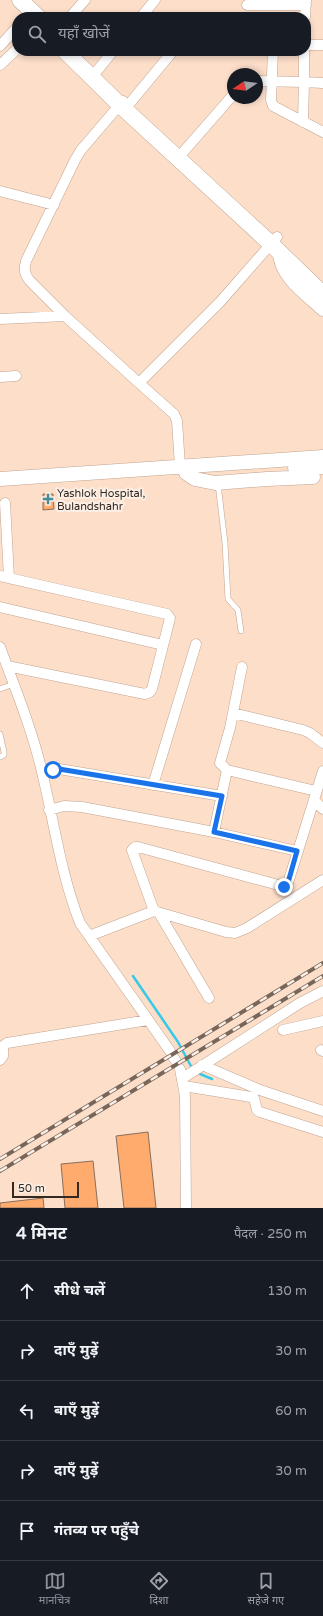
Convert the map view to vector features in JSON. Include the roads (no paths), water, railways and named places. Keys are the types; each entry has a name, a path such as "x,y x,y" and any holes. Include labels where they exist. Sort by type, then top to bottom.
{"main road":[{"path":"10,0 24,12"},
{"path":"72,56 95,74 125,102 276,245 323,294"},
{"path":"80,56 95,74"},
{"path":"276,245 323,280"}],"street":[{"path":"74,12 85,0"},
{"path":"145,12 155,0"},
{"path":"247,5 306,3"},
{"path":"0,46 12,32"},
{"path":"311,45 323,45"},
{"path":"0,65 12,53"},
{"path":"95,74 109,56"},
{"path":"169,56 81,150 26,261 24,268 25,275 65,316 174,414 177,421 186,470 195,479 204,482 218,483 323,477"},
{"path":"273,56 271,100 273,106 323,132"},
{"path":"303,122 304,56"},
{"path":"263,81 323,83"},
{"path":"180,155 227,102"},
{"path":"0,191 54,205"},
{"path":"139,383 276,245 286,272 294,282 323,309"},
{"path":"0,319 65,316"},
{"path":"0,377 16,376"},
{"path":"0,485 323,457"},
{"path":"0,479 186,470 323,467"},
{"path":"4,503 5,577 167,614 170,618 152,689 150,692 145,694 7,666"},
{"path":"0,608 163,645"},
{"path":"153,785 196,644"},
{"path":"0,648 36,747 49,810 74,907 80,923 148,1020 178,1067 186,1208"},
{"path":"242,667 233,713 220,763 227,770 315,796 323,809"},
{"path":"233,713 303,730 310,733 323,743"},
{"path":"42,773 56,770 222,796"},
{"path":"214,832 227,770"},
{"path":"209,998 156,912 132,850 135,847 138,847 284,887 287,886 323,770"},
{"path":"49,810 64,806 73,806 214,832 297,851"},
{"path":"89,936 156,912 226,932 235,933 247,928 323,880"},
{"path":"178,1067 202,1065 300,1003 323,991"},
{"path":"0,1060 3,1056 3,1046 7,1043 148,1020"},
{"path":"283,1030 323,1021"},
{"path":"202,1065 260,1090 323,1111"},
{"path":"178,1067 254,1098 257,1110 260,1112 323,1132"}],"lane":[{"path":"218,483 225,543 228,599 238,610 241,631"},
{"path":"0,689 14,684"},
{"path":"0,734 4,752 4,755 0,757"}],"waterway":[{"path":"133,976 178,1042 192,1068"},
{"path":"200,1074 212,1079"}],"railway":[{"path":"0,1159 323,963"},
{"path":"0,1171 323,976"}],"place":[{"name":"Yashlok Hospital, Bulandshahr","path":"48,499"}]}
